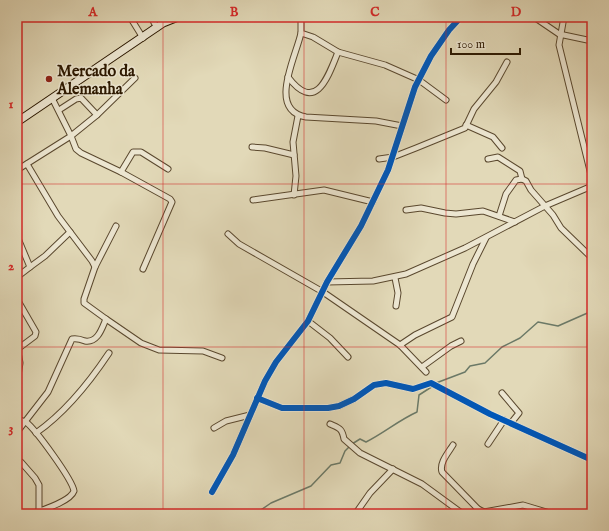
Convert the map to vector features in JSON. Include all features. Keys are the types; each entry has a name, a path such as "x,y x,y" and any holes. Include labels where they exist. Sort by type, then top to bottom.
{"street":[{"path":"130,17 143,38"},
{"path":"151,17 161,23"},
{"path":"17,122 143,38 161,23 178,17"},
{"path":"301,17 301,33 288,77 287,102 289,108 298,116 320,119 376,121 402,126"},
{"path":"212,492 233,456 257,398 276,362 308,320 373,202 393,156 419,80 431,56 448,30 461,17"},
{"path":"534,17 560,34 592,41"},
{"path":"564,17 559,45 592,177"},
{"path":"301,33 313,37 338,52 385,65 419,80 446,100"},
{"path":"288,77 294,86 302,91 315,92 320,90 338,52"},
{"path":"379,159 393,156 451,135 466,125 474,109 496,82 507,62"},
{"path":"17,170 71,136 97,115 135,78"},
{"path":"52,98 76,148 81,153 121,172 170,199 172,202 143,269"},
{"path":"59,110 76,99 81,98 97,115"},
{"path":"294,195 296,176 293,142 298,116"},
{"path":"466,125 493,137 502,148"},
{"path":"252,147 265,148 294,155"},
{"path":"121,172 133,152 141,152 168,169"},
{"path":"488,159 498,157 520,172 522,179 526,182 570,238 592,258"},
{"path":"27,164 39,187 95,267"},
{"path":"499,216 506,194 516,180 522,179"},
{"path":"328,282 394,278 459,251 545,206 592,186"},
{"path":"253,200 324,190 373,202"},
{"path":"406,210 421,208 456,214 483,211 515,222"},
{"path":"116,226 95,267 84,303 141,343 159,350 202,351 222,358"},
{"path":"17,278 45,256 70,232"},
{"path":"228,234 239,244 323,292 400,345 426,372"},
{"path":"17,236 30,267"},
{"path":"400,345 415,335 452,317 473,264 487,237"},
{"path":"394,278 398,293 396,306"},
{"path":"17,299 36,332 35,336 19,348 18,352 20,364 17,382"},
{"path":"17,432 48,392 72,339 77,338 87,341 93,340 99,334 106,319"},
{"path":"308,320 330,338 348,357"},
{"path":"422,367 451,346 461,341"},
{"path":"36,433 66,408 93,377 109,353"},
{"path":"257,398 282,408 328,408 338,406 354,399 374,385 386,383 413,389 433,385 504,420 592,460"},
{"path":"502,392 519,413 511,423"},
{"path":"214,428 226,421 250,415"},
{"path":"17,419 25,421 36,433 70,479 74,491 73,494 60,503 31,514"},
{"path":"488,444 504,420"},
{"path":"330,424 338,427 344,433 346,441 354,449 437,493 463,514"},
{"path":"453,445 443,461 441,468 442,472 478,508 484,512 523,505 553,514"},
{"path":"17,463 21,462 25,465 39,485 39,512"},
{"path":"356,513 370,493 393,469"},
{"path":"470,514 478,508"}],"waterway":[{"path":"436,383 465,372 470,366 485,363 502,347 520,338 538,322 558,326 592,311"},
{"path":"352,444 360,439 366,442 417,412 419,395 433,386"},
{"path":"255,514 271,503 311,486 331,465 340,463 345,451 349,447"}],"cycle path":[{"path":"212,492 233,455 265,381 276,362 308,321 327,282 361,226 388,170 415,87 431,56 449,30 461,17"},
{"path":"257,398 282,408 328,408 339,406 354,399 374,385 386,383 413,389 431,383 490,414 592,460"}],"place":[{"name":"Mercado da Alemanha","path":"49,79"}]}
